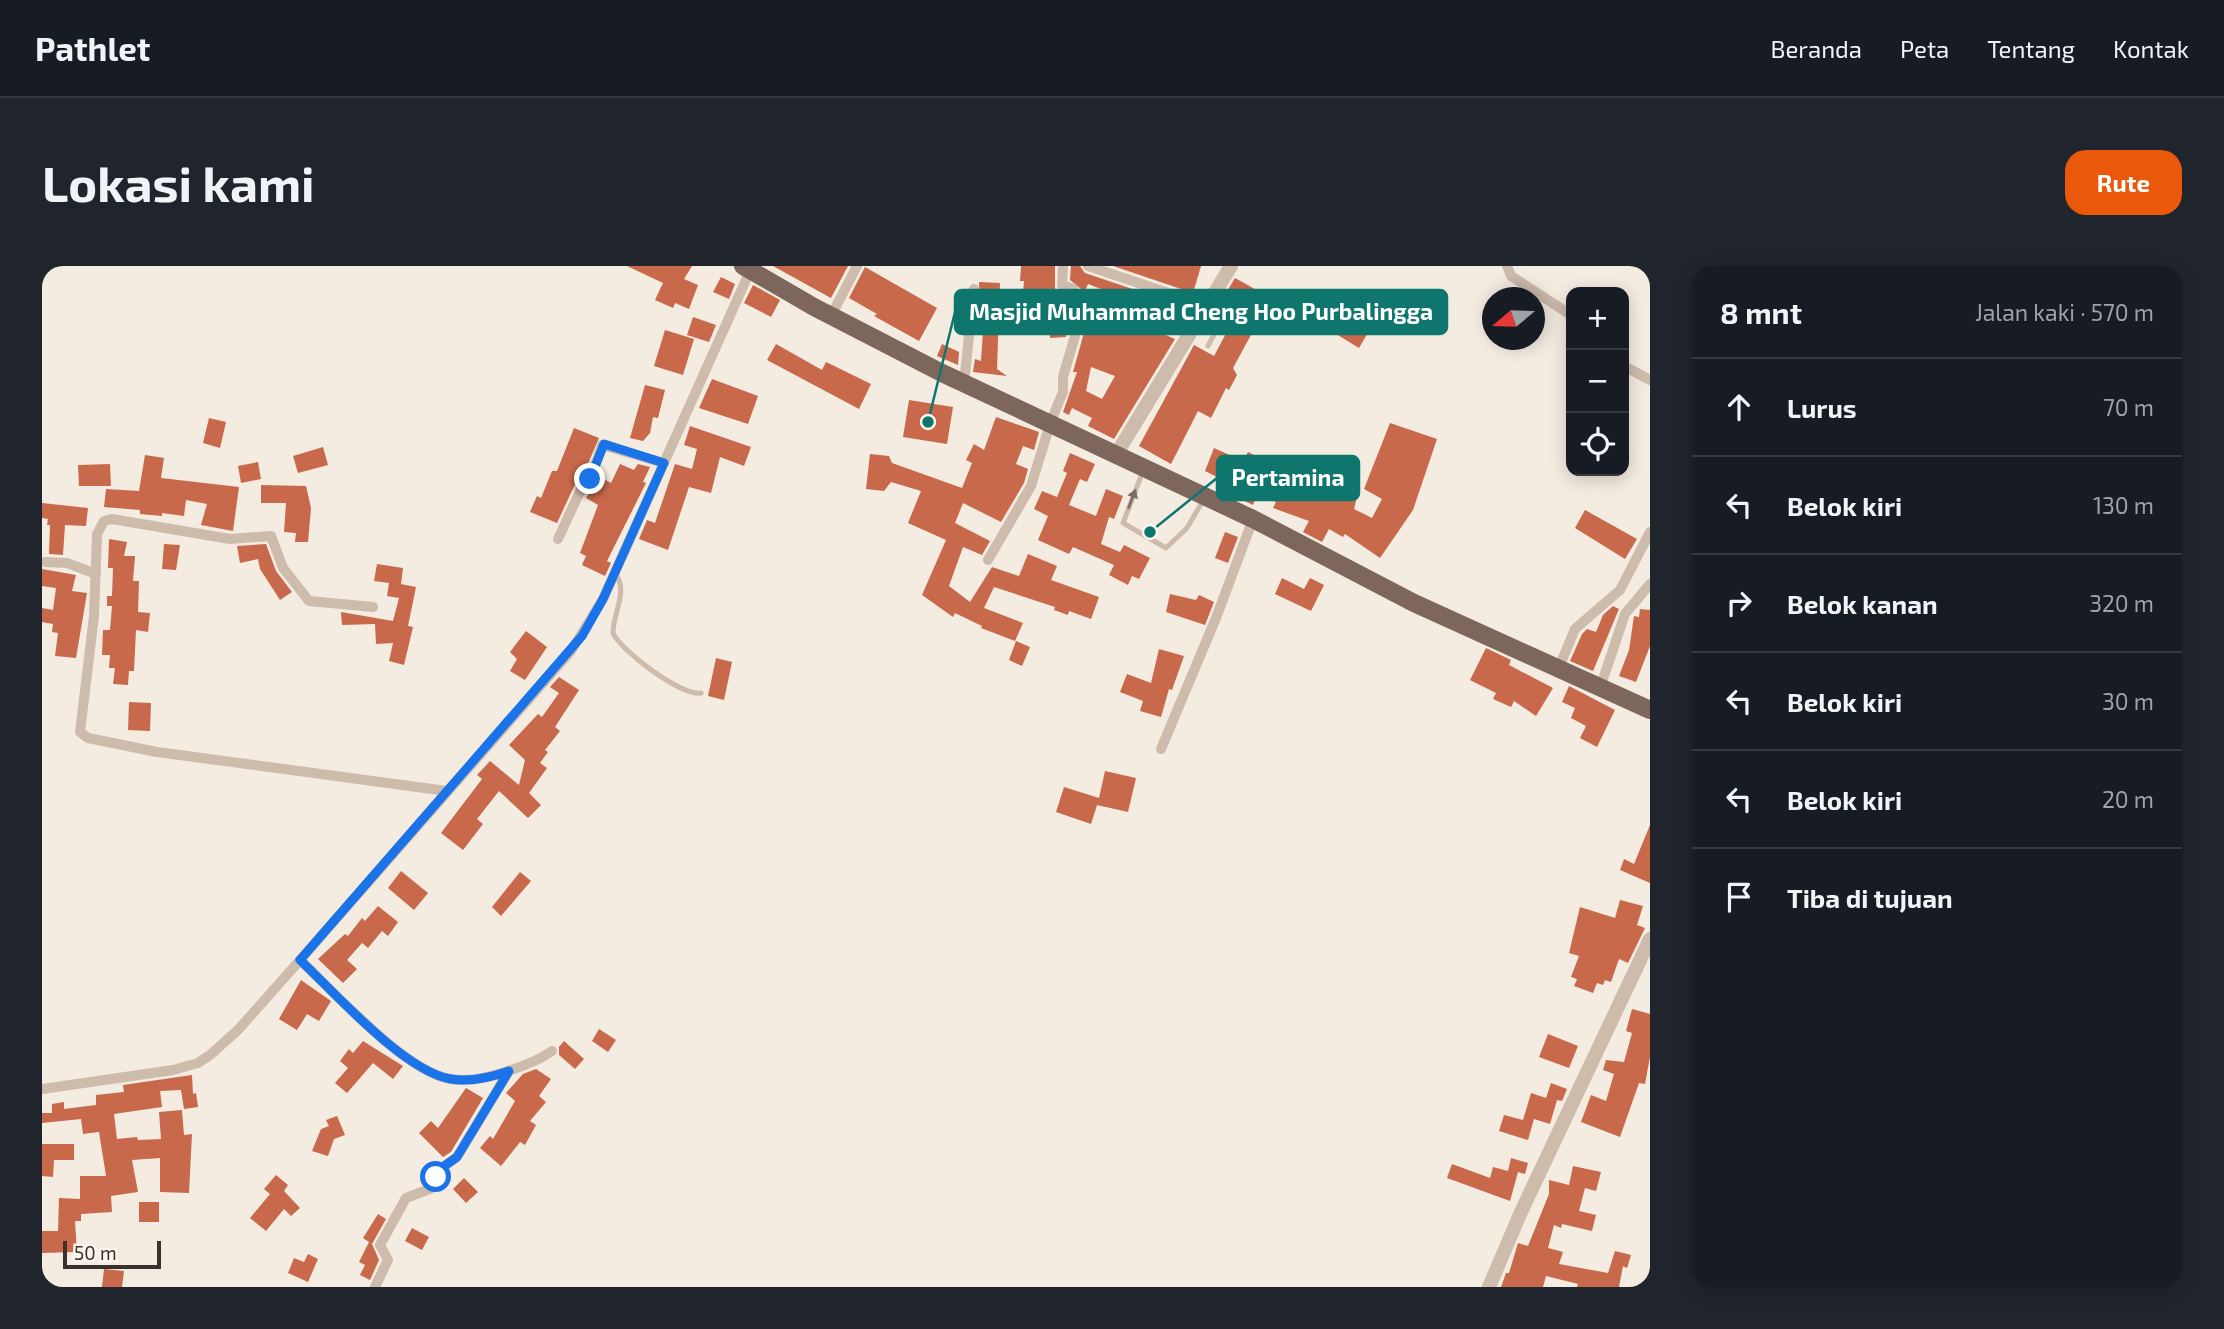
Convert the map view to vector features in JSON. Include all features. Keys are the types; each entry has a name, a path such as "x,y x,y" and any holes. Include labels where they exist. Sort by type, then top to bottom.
{"main road":[{"path":"752,269 831,316 964,383 1051,421 1253,519 1413,603 1650,710"}],"street":[{"path":"831,316 857,266"},
{"path":"988,560 1031,486 1063,392 1063,377 1075,336 1071,307 1073,289 1062,285 1063,266"},
{"path":"1088,266 1210,302"},
{"path":"1117,453 1231,266"},
{"path":"1507,266 1511,276 1566,312"},
{"path":"42,1089 173,1070 198,1063 237,1030 300,960 582,636 615,573 752,269"},
{"path":"964,383 974,289"},
{"path":"1629,369 1650,380"},
{"path":"558,539 583,485 590,479 602,445 664,463"},
{"path":"373,607 309,601 283,568 271,536 230,539 110,519 99,528 94,616 79,730 85,736 157,752 447,791"},
{"path":"1161,749 1216,618 1253,519"},
{"path":"1558,670 1575,629 1619,590 1650,532"},
{"path":"45,562 67,563 96,573"},
{"path":"1600,688 1625,614 1650,584"},
{"path":"1489,1287 1521,1212 1650,939"},
{"path":"300,960 401,1053 425,1070 450,1079 465,1080 509,1071 534,1062 552,1051"},
{"path":"375,1287 388,1260 380,1245 404,1201 432,1188 439,1170 457,1157 509,1071"}],"lane":[{"path":"1209,346 1226,312 1224,305 1210,302"},
{"path":"1145,467 1123,523 1166,548 1187,528 1205,496"},
{"path":"615,573 621,581 622,591 613,633 621,647 687,692 701,693"}],"building":[{"path":"627,266 692,266 684,279 698,285 689,309 675,303 673,308 655,300 663,283"},
{"path":"773,266 848,266 831,298"},
{"path":"1021,266 1055,266 1055,289 1065,295 1066,337 1050,338 1048,307 1022,305 1024,281 1020,281"},
{"path":"1071,266 1080,266 1085,273 1189,308 1184,321 1088,284 1082,299 1175,339 1114,439 1088,426 1092,418 1072,408 1069,415 1063,412 1077,372 1073,372 1083,336 1081,289 1070,280","holes":["1091,367 1115,376 1102,399 1086,391"]},
{"path":"1113,266 1201,266 1193,293"},
{"path":"865,267 937,308 919,341 874,316 877,314 849,298"},
{"path":"721,277 735,284 729,299 713,292"},
{"path":"1235,278 1271,298 1233,368 1237,375 1229,390 1226,388 1211,418 1198,411 1171,464 1139,446 1194,345 1214,356 1239,309 1223,298"},
{"path":"979,282 1000,283 997,369 1007,376 973,372 975,359 981,361 984,315 980,315"},
{"path":"753,285 780,300 771,317 744,303"},
{"path":"1330,305 1370,329 1359,348 1310,318 1315,307 1325,313"},
{"path":"693,317 716,325 709,342 687,335"},
{"path":"665,330 694,339 683,375 654,366"},
{"path":"776,344 822,370 826,362 871,384 859,409 767,360"},
{"path":"942,344 959,352 958,365 937,356"},
{"path":"712,379 758,396 748,424 699,408"},
{"path":"645,385 665,390 658,418 653,417 650,433 643,441 630,438"},
{"path":"909,400 953,407 947,444 903,437"},
{"path":"996,417 1039,432 1034,450 1023,446 1016,464 1028,469 1024,483 1001,522 963,503 955,523 990,541 982,555 963,547 949,586 970,602 992,567 1019,576 1028,554 1057,566 1051,580 1099,597 1091,619 1069,611 1068,615 1054,610 1055,607 994,587 984,608 1023,623 1015,641 981,628 982,626 955,613 953,617 922,595 946,540 908,523 921,491 891,482 884,491 866,489 870,454 889,456 892,463 962,488 972,463 966,460 974,444 984,450"},
{"path":"209,418 226,422 220,448 203,443"},
{"path":"1390,423 1437,439 1413,510 1380,558 1345,534 1343,537 1329,529 1322,542 1303,532 1309,521 1273,508 1276,502 1257,494 1253,505 1229,494 1233,485 1205,471 1214,448 1243,461 1248,452 1268,462 1261,478 1282,488 1284,481 1300,488 1304,478 1344,497 1349,488 1358,493 1354,509 1372,518 1382,499 1364,489"},
{"path":"690,426 751,447 744,466 720,457 711,493 689,487 668,550 639,539 647,520 655,523 675,464 692,469 697,449 684,445"},
{"path":"574,428 599,438 557,523 530,512 537,496 541,498 552,471 557,471"},
{"path":"323,447 328,465 298,473 293,456"},
{"path":"1070,453 1095,464 1087,482 1080,479 1069,505 1096,516 1106,489 1123,496 1114,519 1109,517 1101,544 1120,552 1124,545 1150,558 1139,579 1132,576 1128,585 1109,575 1114,565 1073,547 1069,554 1038,540 1048,516 1034,509 1042,491 1057,497 1067,473 1063,471"},
{"path":"145,455 164,458 161,478 239,487 233,531 201,525 207,504 186,500 184,516 140,514 140,510 104,507 106,489 139,491"},
{"path":"258,462 261,479 241,483 238,466"},
{"path":"110,464 111,486 79,486 78,465"},
{"path":"620,464 634,470 638,464 650,467 643,482 646,483 607,561 611,563 605,576 582,565 586,556 580,553 598,505 586,498 600,477 611,483"},
{"path":"261,485 306,486 311,508 308,542 295,542 296,533 284,532 286,503 261,503"},
{"path":"42,503 88,508 86,526 65,525 63,555 49,554 50,525 47,525 48,519 42,518"},
{"path":"1585,510 1637,539 1625,559 1575,528"},
{"path":"1225,532 1238,537 1228,563 1215,558"},
{"path":"109,539 127,542 124,556 135,556 133,581 139,581 138,612 150,613 148,632 136,630 134,671 129,671 128,685 113,684 115,668 109,668 110,655 102,655 103,630 110,630 112,606 107,606 107,596 112,596 113,568 108,568"},
{"path":"164,544 180,545 176,570 162,569"},
{"path":"266,544 276,571 292,592 280,600 260,569 258,559 240,563 237,546"},
{"path":"377,564 403,568 401,584 416,587 408,626 413,627 404,665 389,661 393,643 376,644 375,624 342,625 341,612 393,621 399,598 387,596 389,583 374,581"},
{"path":"42,569 76,575 72,591 87,593 76,658 55,656 58,633 52,632 53,624 42,622 42,608 53,610 56,588 42,586"},
{"path":"1282,578 1304,589 1310,578 1324,585 1311,611 1275,594"},
{"path":"1170,594 1196,600 1199,595 1214,602 1205,625 1166,612"},
{"path":"1613,606 1619,609 1593,671 1570,661 1582,634 1587,629 1596,632 1603,615"},
{"path":"1640,609 1650,610 1650,646 1636,682 1619,676 1629,650 1634,616 1639,617"},
{"path":"526,631 547,647 525,680 510,671 517,659 510,652"},
{"path":"1016,641 1030,647 1022,666 1009,660"},
{"path":"1486,648 1511,660 1509,665 1553,688 1536,716 1514,701 1511,707 1493,699 1496,693 1470,680"},
{"path":"1159,649 1184,656 1172,690 1169,689 1161,717 1140,711 1143,701 1120,692 1127,674 1151,683"},
{"path":"716,658 732,662 724,700 708,696"},
{"path":"559,677 579,690 555,727 560,731 545,750 548,752 540,763 547,768 529,793 541,805 528,818 499,791 477,819 483,824 463,850 441,833 482,779 477,775 490,761 519,785 525,760 509,745 538,714 542,717 559,693 550,687"},
{"path":"1569,686 1615,710 1597,747 1580,738 1586,726 1571,718 1575,708 1562,702"},
{"path":"129,702 151,703 150,731 128,730"},
{"path":"1105,771 1136,778 1128,812 1097,805 1091,824 1056,812 1064,787 1099,798"},
{"path":"1650,825 1650,883 1620,870 1624,859 1634,864"},
{"path":"401,871 428,893 414,910 388,888"},
{"path":"520,872 531,881 501,916 492,907"},
{"path":"1620,900 1643,906 1637,925 1645,928 1628,963 1619,959 1611,982 1605,980 1603,985 1597,983 1593,993 1574,986 1577,979 1571,977 1579,956 1569,953 1580,907 1615,918"},
{"path":"378,906 398,922 388,936 382,931 368,948 362,943 347,960 357,969 343,983 318,959 345,934 348,936 362,918 365,921"},
{"path":"301,980 331,1001 319,1021 307,1014 297,1030 279,1019"},
{"path":"1632,1009 1650,1014 1650,1057 1645,1084 1639,1083 1620,1137 1581,1122 1591,1095 1606,1101 1614,1074 1603,1070 1606,1060 1624,1062 1632,1033 1626,1031"},
{"path":"599,1029 616,1040 608,1052 592,1041"},
{"path":"1548,1034 1578,1046 1569,1068 1539,1057"},
{"path":"363,1041 403,1066 393,1079 373,1063 347,1093 335,1083 348,1068 340,1061 349,1049 353,1053"},
{"path":"564,1041 584,1059 575,1069 559,1055 559,1047"},
{"path":"536,1069 551,1079 539,1096 546,1102 530,1121 536,1125 525,1145 520,1142 501,1166 480,1148 490,1136 493,1139 515,1101 506,1093 523,1074"},
{"path":"192,1075 193,1094 196,1093 198,1107 184,1109 181,1090 160,1091 162,1107 114,1114 117,1139 161,1139 159,1112 182,1110 184,1135 192,1134 189,1193 160,1192 160,1158 132,1160 138,1192 111,1196 112,1212 81,1214 81,1221 75,1221 77,1252 42,1253 42,1231 58,1231 59,1198 80,1199 80,1176 106,1176 99,1132 83,1134 81,1119 42,1123 42,1113 52,1113 52,1104 64,1102 64,1109 96,1105 96,1095 124,1092 123,1085"},
{"path":"1551,1083 1567,1089 1562,1101 1557,1100 1550,1124 1534,1119 1528,1140 1499,1131 1504,1115 1523,1120 1531,1093 1546,1098"},
{"path":"466,1088 483,1098 451,1152 443,1157 419,1133 431,1121 438,1128"},
{"path":"337,1116 345,1135 334,1139 328,1156 312,1151 321,1129 329,1126 326,1120"},
{"path":"42,1144 74,1144 74,1160 54,1160 53,1177 42,1176"},
{"path":"1511,1158 1528,1163 1525,1174 1518,1172 1510,1201 1447,1178 1452,1164 1490,1178 1493,1167 1508,1171"},
{"path":"1573,1166 1601,1172 1596,1191 1585,1188 1579,1211 1596,1215 1592,1231 1562,1224 1561,1228 1554,1225 1548,1248 1563,1252 1559,1264 1608,1273 1615,1251 1631,1255 1627,1268 1623,1266 1619,1287 1577,1287 1578,1284 1546,1276 1543,1287 1501,1287 1506,1273 1509,1273 1518,1243 1528,1246 1549,1194 1549,1180 1569,1185"},
{"path":"276,1175 288,1185 284,1191 300,1208 291,1216 284,1209 266,1231 250,1218 270,1194 264,1189"},
{"path":"464,1178 478,1192 466,1203 453,1189"},
{"path":"139,1202 159,1202 159,1222 139,1222"},
{"path":"378,1214 386,1219 372,1244 379,1260 370,1280 360,1275 365,1265 359,1262 369,1242 363,1238"},
{"path":"412,1228 429,1237 422,1250 405,1241"},
{"path":"308,1254 318,1259 308,1282 288,1273 294,1258 304,1262"},
{"path":"104,1269 124,1271 122,1287 102,1287"}],"place":[{"name":"Masjid Muhammad Cheng Hoo Purbalingga","path":"928,422"},
{"name":"Pertamina","path":"1150,532"}],"route":[{"path":"436,1177 439,1170 457,1157 509,1071 465,1080 450,1079 425,1070 401,1053 300,960 582,636 596,614 664,463 604,444 600,448 590,479"}]}
